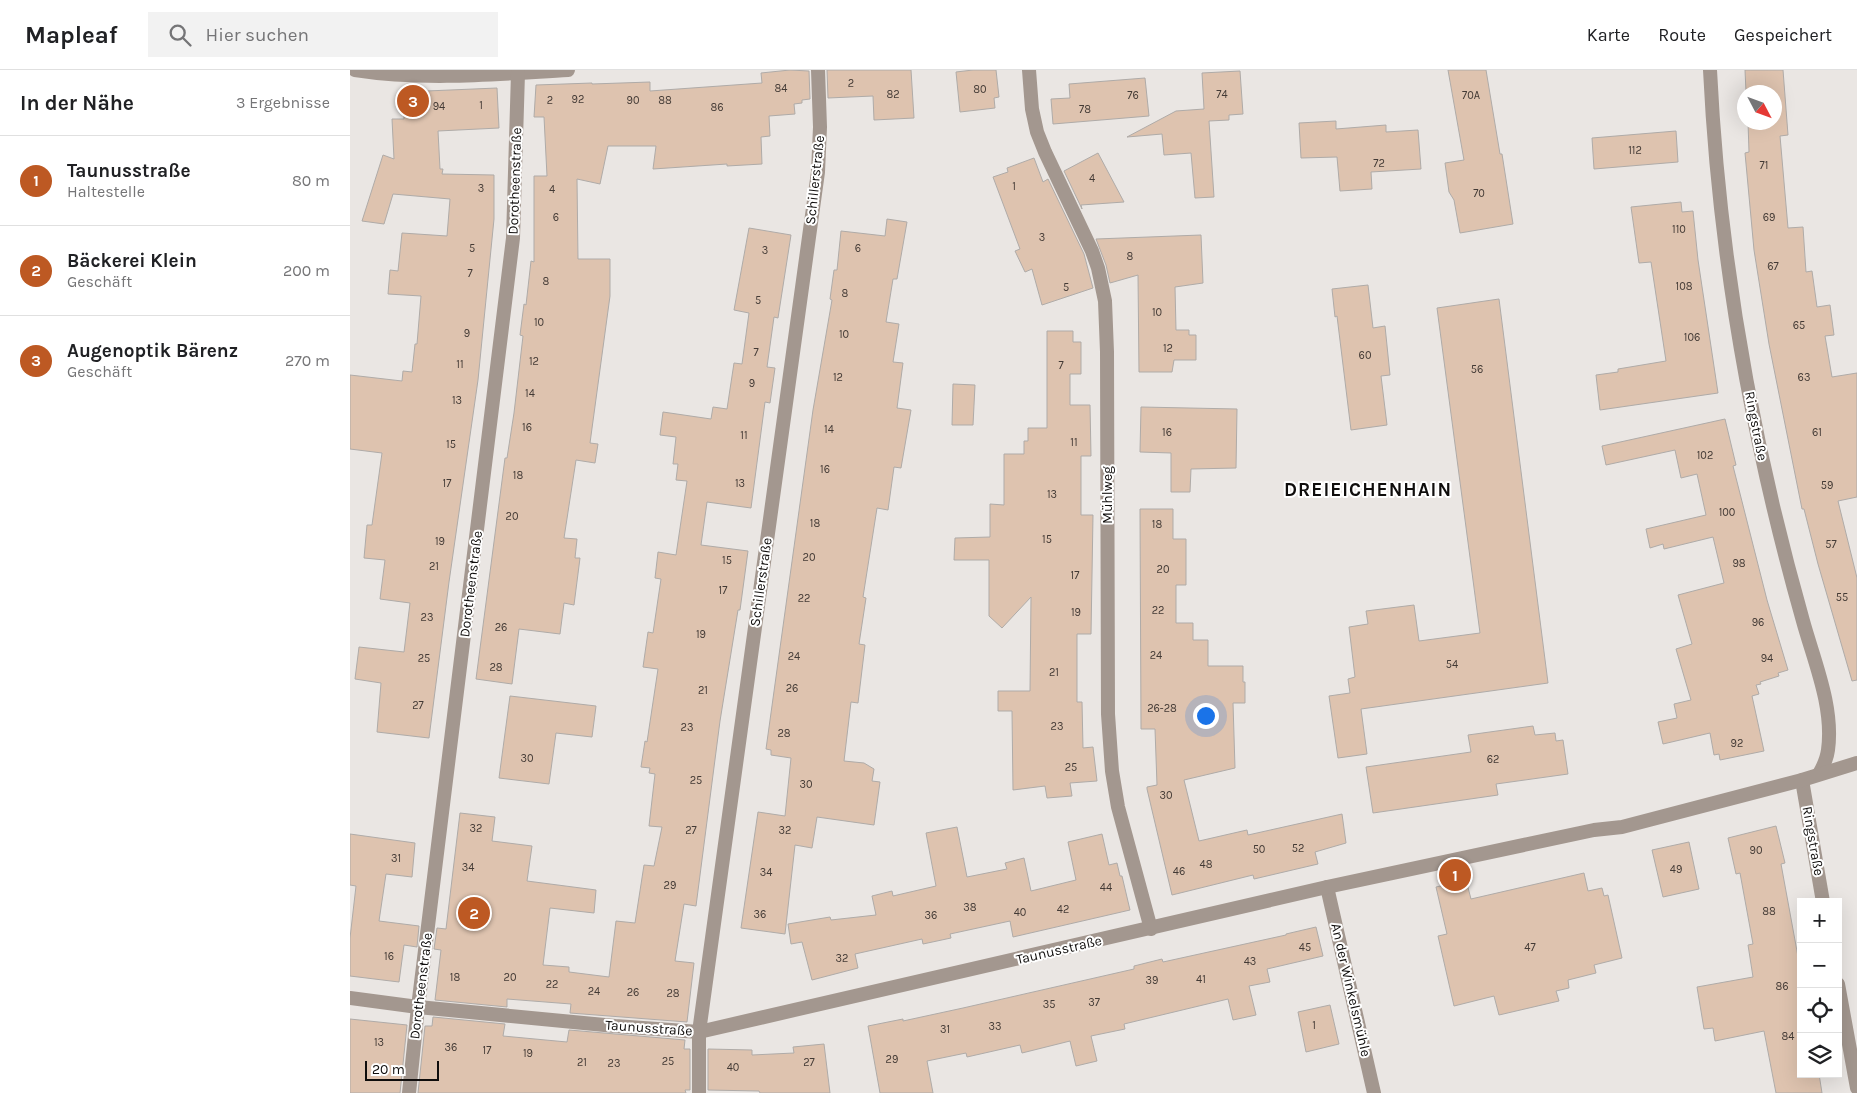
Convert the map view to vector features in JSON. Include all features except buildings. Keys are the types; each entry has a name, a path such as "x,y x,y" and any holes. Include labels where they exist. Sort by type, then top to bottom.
{"street":[{"path":"356,70 413,76 568,70"},
{"name":"Schillerstraße","path":"699,1093 700,1032 818,172 820,127 818,70"},
{"name":"Mühlweg","path":"1028,70 1032,109 1037,132 1092,251 1102,284 1107,352 1108,714 1110,749 1114,788 1120,815 1150,929"},
{"name":"Ringstraße","path":"1710,70 1721,216 1734,310 1768,485 1786,561 1826,702 1829,732 1828,751 1819,774"},
{"name":"Dorotheenstraße","path":"409,1093 513,238 518,72"},
{"name":"Taunusstraße","path":"350,998 418,1007 700,1032 1327,887 1594,830 1622,827 1802,780 1857,763"},
{"name":"Ringstraße","path":"1802,780 1823,898"},
{"name":"An der Winkelsmühle","path":"1327,887 1374,1093"},
{"path":"1839,988 1857,1088"}],"place":[{"name":"Augenoptik Bärenz","path":"413,101"},
{"name":"Taunusstraße","path":"1455,875"},
{"name":"Bäckerei Klein","path":"474,913"}],"district":[{"name":"DREIEICHENHAIN","path":"1368,490"}]}
